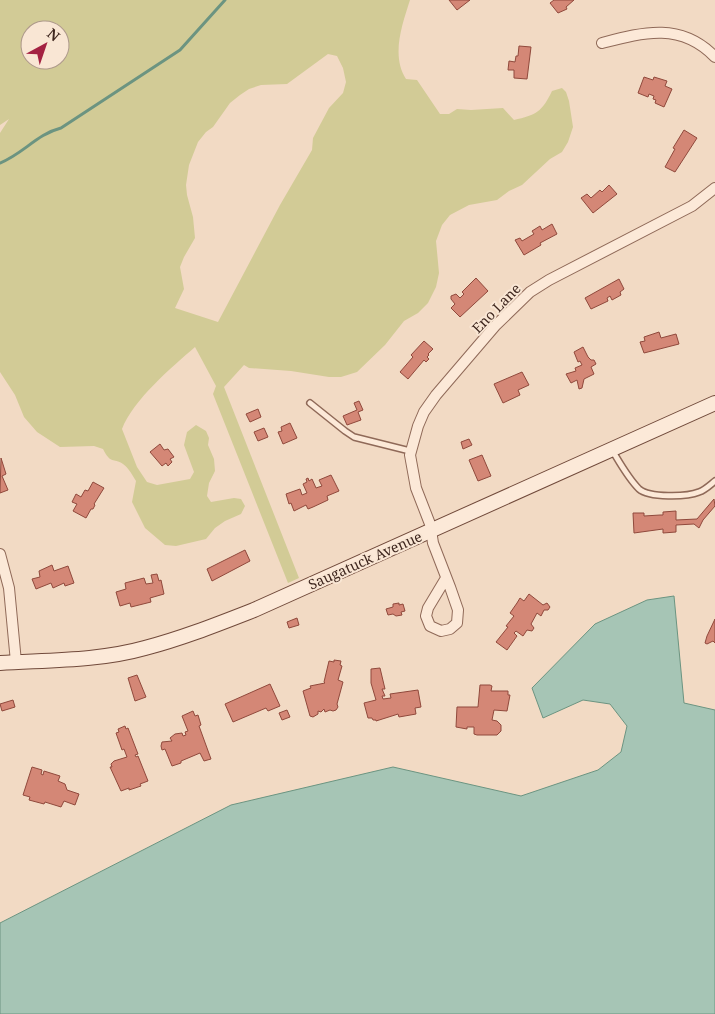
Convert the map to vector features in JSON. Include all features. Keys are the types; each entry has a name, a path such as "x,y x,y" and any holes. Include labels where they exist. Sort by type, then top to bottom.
{"main road":[{"name":"Saugatuck Avenue","path":"0,663 100,656 144,649 193,634 254,610 715,403"}],"street":[{"path":"602,44 639,34 672,33 693,40 715,57"},
{"name":"Eno Lane","path":"446,578 428,608 426,616 430,626 441,631 450,629 457,623 458,610 433,543 431,530 416,488 410,451 420,419 436,395 495,326 530,292 549,280 692,206 715,188"},
{"path":"0,554 9,588 16,662"}],"lane":[{"path":"310,403 344,431 354,436 410,451"},
{"path":"612,450 626,473 640,490 646,494 687,496 701,492 715,481"}],"shaded area":[{"path":"0,0 410,0 399,40 399,60 406,79 417,80 440,114 449,114 457,109 503,108 514,120 538,111 545,104 552,91 562,88 566,92 569,101 573,127 562,152 550,159 522,185 509,191 497,200 469,205 450,215 442,225 436,241 439,273 436,287 428,303 418,313 404,321 385,345 357,372 341,377 329,377 291,371 249,368 244,365 224,387 299,578 288,583 213,394 216,386 195,347 144,396 127,418 122,429 137,467 147,482 157,485 190,479 194,472 184,445 187,432 196,425 206,431 209,438 208,445 214,459 215,471 209,483 207,496 211,502 234,498 241,499 245,506 241,514 215,528 206,539 176,546 165,545 145,528 132,502 136,481 125,465 110,459 103,449 94,446 60,447 37,432 24,417 15,395 0,372 0,133 9,119 0,125","holes":["328,54 337,56 343,68 346,82 343,93 329,108 313,138 312,150 280,205 218,322 175,308 184,289 180,267 195,238 193,217 186,185 189,165 198,142 213,127 230,103 249,89 261,85 287,84"]},
{"path":"674,596 684,703 715,710 715,1014 0,1014 0,923 231,805 393,767 521,796 598,770 621,752 627,726 610,704 583,700 543,718 532,688 595,624 647,600"}],"building":[{"path":"449,0 470,0 457,10"},
{"path":"554,0 574,0 566,7 567,9 558,13 550,3"},
{"path":"519,46 531,47 527,79 514,78 514,70 508,70 509,61 515,62 516,56 518,56"},
{"path":"644,77 653,80 654,77 667,81 665,86 672,89 664,107 655,103 654,96 649,94 648,97 638,93"},
{"path":"684,130 697,138 675,172 665,167 675,149 673,148"},
{"path":"609,185 617,194 593,213 581,198 587,194 591,198 600,190 602,192"},
{"path":"552,224 557,234 540,243 541,245 524,255 515,240 520,238 522,241 534,234 532,231 540,226 542,230"},
{"path":"476,278 488,291 460,317 451,308 455,304 451,296 456,294 460,298 464,294 462,292"},
{"path":"619,279 624,289 620,292 621,295 612,300 610,296 607,298 608,301 591,309 585,298"},
{"path":"659,332 661,338 676,334 679,344 644,353 640,342 645,341 644,337"},
{"path":"424,341 433,349 428,354 427,357 429,359 426,362 424,360 408,379 400,372 413,357 411,355"},
{"path":"583,347 588,357 594,360 596,364 591,367 594,374 584,379 582,388 579,389 577,380 571,383 566,374 576,371 575,368 582,365 580,361 578,362 574,352"},
{"path":"522,372 529,385 518,390 520,395 503,403 494,384"},
{"path":"359,401 363,410 358,412 361,420 347,425 343,416 357,410 354,403"},
{"path":"258,409 261,417 250,422 246,414"},
{"path":"290,423 297,438 283,444 278,432 282,431 281,427"},
{"path":"264,428 268,437 258,441 254,432"},
{"path":"469,439 472,445 463,449 461,442"},
{"path":"160,444 164,450 168,449 174,457 170,459 172,462 168,466 166,463 162,466 150,452"},
{"path":"482,455 491,476 478,481 469,460"},
{"path":"1,458 6,474 2,476 8,490 0,493"},
{"path":"331,475 339,491 327,496 328,500 313,507 308,509 306,505 294,511 291,503 289,504 286,494 300,489 302,495 307,493 303,484 307,482 306,479 308,478 309,481 312,479 316,488 322,486 319,480"},
{"path":"93,482 104,488 86,518 73,511 77,504 72,502 76,494 81,497 85,490 88,491"},
{"path":"714,499 715,506 699,528 694,524 676,525 676,532 663,533 663,529 634,533 633,513 644,513 644,516 663,515 663,512 676,511 676,520 697,519"},
{"path":"245,550 250,561 212,581 207,569"},
{"path":"52,565 54,571 68,566 74,583 65,586 64,583 53,588 51,583 36,589 32,579 40,577 39,571"},
{"path":"157,574 159,581 161,580 164,594 150,598 151,602 131,607 130,603 120,606 116,592 126,589 125,583 144,578 146,584 153,583 151,575"},
{"path":"529,594 543,605 547,603 550,607 548,610 544,610 541,616 537,613 531,624 534,628 532,631 527,630 523,636 516,631 514,633 517,636 507,650 496,642 514,616 510,613 520,598 524,601"},
{"path":"399,603 399,605 403,604 405,611 401,612 402,615 388,615 386,609 393,607 393,604"},
{"path":"297,618 299,625 289,628 287,622"},
{"path":"715,619 715,643 713,641 707,644 705,643 707,636"},
{"path":"334,660 341,661 340,665 342,666 338,680 343,682 337,704 338,707 333,711 325,712 324,709 321,712 318,711 318,714 313,717 310,716 303,691 311,688 310,686 325,683 329,661 334,662"},
{"path":"380,668 385,689 382,689 385,696 382,696 383,699 391,698 390,694 418,690 421,707 415,708 416,714 399,717 398,714 376,721 368,718 364,703 376,700 371,683 371,669"},
{"path":"137,675 146,697 135,701 128,678"},
{"path":"270,684 280,706 268,711 266,708 233,722 225,704"},
{"path":"480,685 492,686 491,691 508,691 508,695 510,695 507,711 494,710 492,720 497,721 501,725 501,731 497,735 477,735 474,734 474,727 467,727 467,729 456,727 457,707 478,707"},
{"path":"13,700 15,707 2,711 0,704"},
{"path":"287,710 290,717 282,720 279,713"},
{"path":"193,711 195,716 198,715 201,725 199,726 211,759 204,761 200,753 172,766 165,749 162,750 162,742 172,741 170,738 175,734 182,733 183,736 186,735 185,732 188,731 182,716"},
{"path":"125,726 126,729 128,728 138,754 135,755 136,757 138,756 148,781 140,784 141,786 121,791 110,767 112,767 111,764 114,761 127,757 124,749 122,750 116,733 119,732 118,729"},
{"path":"32,767 42,770 41,774 43,775 44,771 60,776 58,781 65,784 67,790 79,794 75,805 64,801 61,807 45,802 44,804 29,800 30,797 23,795"}],"waterway":[{"path":"0,163 16,155 37,139 61,128 180,50 225,0"}]}
